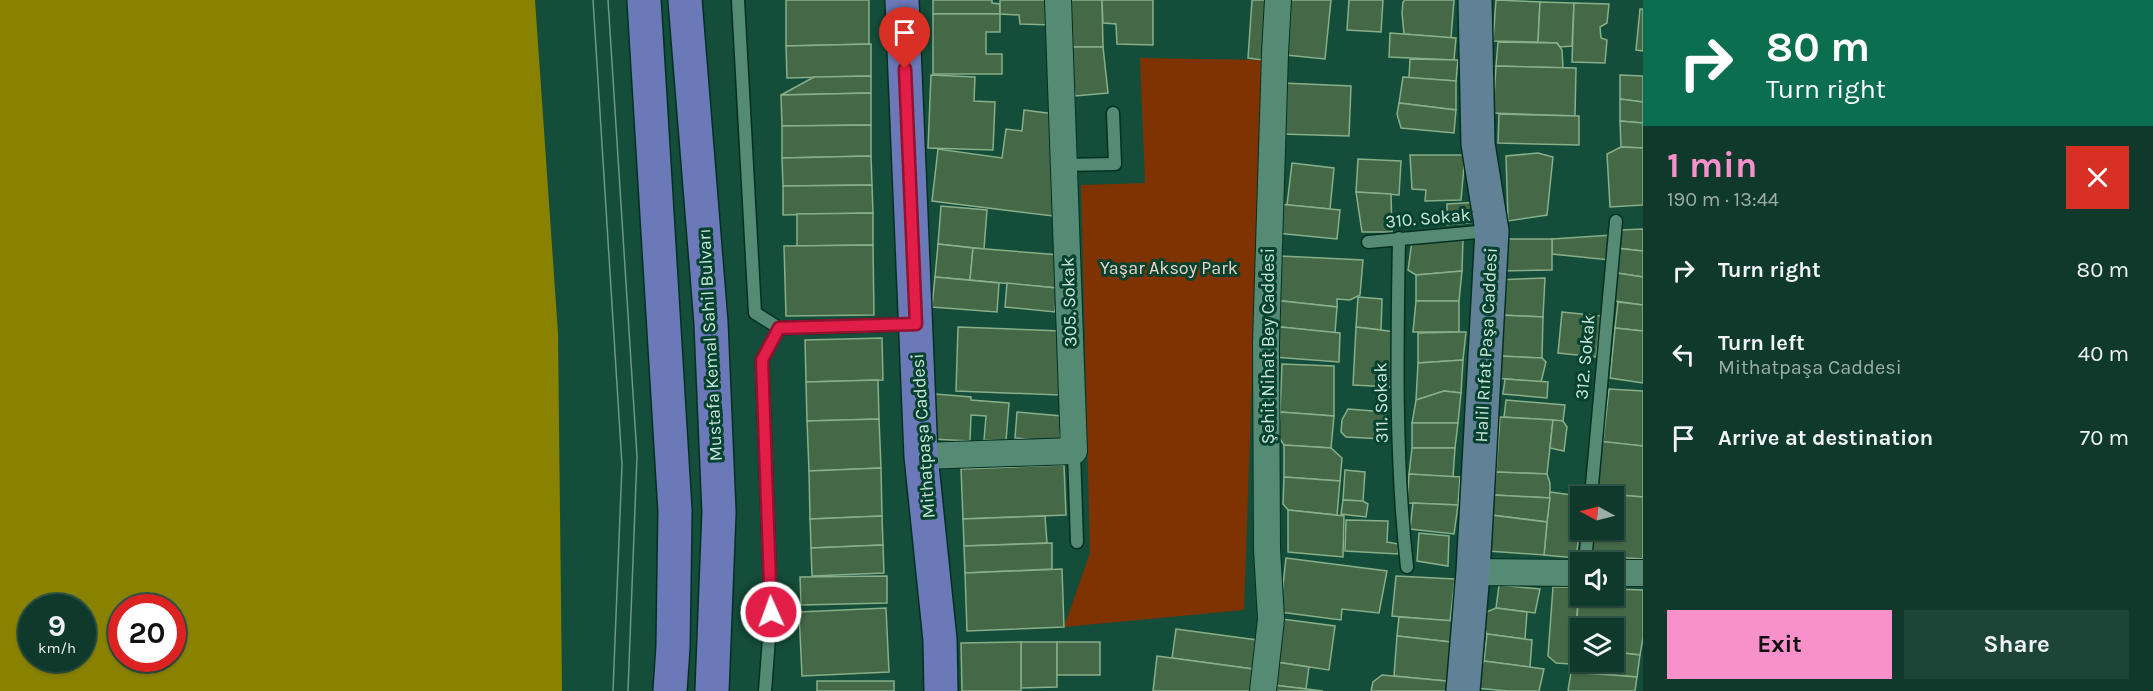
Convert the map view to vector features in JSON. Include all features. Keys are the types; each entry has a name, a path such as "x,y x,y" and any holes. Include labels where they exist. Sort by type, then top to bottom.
{"main road":[{"path":"644,0 675,511 670,691"},
{"name":"Mustafa Kemal Sahil Bulvarı","path":"685,0 711,323 718,488 712,691"},
{"name":"Mithatpaşa Caddesi","path":"902,0 921,456 940,640 941,691"}],"street":[{"name":"305. Sokak","path":"1058,0 1074,451"},
{"name":"Şehit Nihat Bey Caddesi","path":"1263,691 1271,619 1267,549 1266,343 1278,0"},
{"name":"Halil Rıfat Paşa Caddesi","path":"1463,691 1473,572 1492,231 1478,144 1475,0"},
{"path":"921,456 1074,451"},
{"path":"1473,572 1570,573"},
{"path":"1624,573 1643,573"}],"lane":[{"path":"738,0 755,313 779,328 916,324"},
{"path":"1064,165 1115,164 1113,113"},
{"name":"312. Sokak","path":"1592,486 1616,221"},
{"name":"310. Sokak","path":"1368,242 1492,231"},
{"name":"311. Sokak","path":"1400,238 1397,316 1401,509 1407,567"},
{"path":"765,691 771,612 762,360 779,328"},
{"path":"1074,451 1077,542"}],"green space":[{"name":"Yaşar Aksoy Park","path":"1140,58 1263,60 1244,610 1064,627 1090,553 1081,185 1145,183"}],"shaded area":[{"path":"0,0 535,0 558,333 562,691 0,691"}],"building":[{"path":"786,0 869,0 869,44 786,46"},
{"path":"933,0 992,0 992,3 1000,4 1000,14 933,14"},
{"path":"1000,0 1050,0 1052,25 1020,24 1019,15 1000,14"},
{"path":"1068,0 1102,0 1103,47 1070,47"},
{"path":"1102,0 1153,0 1153,45 1117,44 1116,24 1103,23"},
{"path":"1252,0 1266,0 1263,60 1248,58"},
{"path":"1281,0 1331,0 1325,59 1276,54"},
{"path":"1349,0 1383,0 1381,32 1347,30"},
{"path":"1405,0 1454,0 1451,38 1404,34 1402,13"},
{"path":"1496,0 1540,2 1538,42 1493,41"},
{"path":"1540,2 1574,3 1572,46 1560,47 1557,43 1538,42"},
{"path":"1574,3 1609,4 1607,23 1600,27 1601,38 1607,40 1605,63 1572,62"},
{"path":"1640,9 1643,9 1643,51 1636,50"},
{"path":"933,14 1000,14 1000,32 986,32 986,54 1002,54 1002,74 933,74"},
{"path":"1390,33 1456,38 1454,60 1389,57"},
{"path":"1498,42 1557,43 1562,50 1563,68 1496,66"},
{"path":"871,44 871,76 787,78 786,46"},
{"path":"1070,47 1103,47 1108,93 1075,96"},
{"path":"1410,59 1458,60 1456,81 1409,78"},
{"path":"1496,66 1576,68 1575,116 1493,113"},
{"path":"931,75 975,77 974,101 995,102 993,150 928,148"},
{"path":"1620,75 1643,76 1643,102 1620,99"},
{"path":"871,76 871,93 781,95 814,77"},
{"path":"1403,77 1456,81 1456,110 1399,103"},
{"path":"1283,83 1351,86 1349,136 1281,134"},
{"path":"871,93 871,125 782,126 781,95"},
{"path":"1620,99 1643,102 1643,123 1620,121"},
{"path":"1399,103 1456,110 1454,133 1401,128 1397,114"},
{"path":"1024,110 1062,115 1053,216 932,201 938,149 1002,158 1006,129 1022,131"},
{"path":"1499,114 1579,116 1579,145 1498,143"},
{"path":"1620,121 1643,123 1643,148 1621,147"},
{"path":"871,125 871,156 782,158 782,126"},
{"path":"1621,147 1643,148 1643,205 1610,207 1607,154"},
{"path":"1538,153 1553,157 1547,215 1508,221 1506,156"},
{"path":"1410,155 1465,155 1461,200 1425,201 1426,190 1412,189"},
{"path":"871,156 872,185 783,186 782,158"},
{"path":"1358,159 1401,161 1399,195 1356,192"},
{"path":"1292,163 1334,168 1330,209 1287,205"},
{"path":"872,185 873,213 783,215 783,186"},
{"path":"1356,192 1391,194 1392,232 1362,232"},
{"path":"1479,202 1479,222 1447,225 1447,204"},
{"path":"1279,204 1340,210 1337,239 1276,233"},
{"path":"941,206 987,210 984,249 938,244"},
{"path":"873,213 873,245 797,246 797,214"},
{"path":"1643,229 1643,251 1617,248 1620,230"},
{"path":"1612,235 1610,260 1552,254 1552,239"},
{"path":"1463,239 1462,271 1416,275 1408,270 1412,241"},
{"path":"1498,239 1552,239 1552,270 1497,271"},
{"path":"938,244 973,248 970,280 935,277"},
{"path":"873,245 874,315 786,316 784,246"},
{"path":"973,248 1060,255 1057,288 970,280"},
{"path":"1614,248 1643,251 1643,277 1617,273"},
{"path":"1281,256 1363,260 1360,295 1350,300 1337,299 1337,307 1273,300 1275,272"},
{"path":"1462,271 1459,301 1416,301 1416,275"},
{"path":"1617,273 1643,277 1643,305 1615,301"},
{"path":"935,277 999,283 997,312 932,307"},
{"path":"1545,278 1543,317 1501,315 1495,280"},
{"path":"1007,283 1057,288 1055,312 1005,307"},
{"path":"1358,297 1382,299 1381,330 1356,327"},
{"path":"1273,300 1337,307 1335,333 1281,327 1272,316"},
{"path":"1416,301 1459,301 1459,332 1413,332"},
{"path":"1618,302 1643,305 1643,331 1615,328"},
{"path":"1562,312 1601,316 1596,357 1558,353"},
{"path":"1501,315 1543,317 1542,358 1499,356"},
{"path":"958,327 1062,331 1060,395 956,391"},
{"path":"1356,327 1396,332 1391,387 1353,385"},
{"path":"1274,328 1340,333 1339,362 1273,357"},
{"path":"1615,328 1643,331 1643,383 1610,378"},
{"path":"1466,332 1463,360 1418,363 1418,333"},
{"path":"882,338 883,380 806,382 805,340"},
{"path":"1499,356 1542,358 1546,362 1541,382 1497,378"},
{"path":"1463,360 1461,393 1444,391 1416,400 1418,363"},
{"path":"1282,364 1334,366 1334,416 1280,412"},
{"path":"1505,379 1548,382 1547,398 1503,394"},
{"path":"878,380 879,419 807,421 806,382"},
{"path":"1609,389 1643,391 1643,446 1603,442"},
{"path":"1444,391 1461,393 1458,423 1412,423 1416,400"},
{"path":"935,394 1009,403 1006,441 984,440 986,416 971,415 970,441 932,439"},
{"path":"1506,400 1565,405 1563,421 1504,417"},
{"path":"1348,409 1386,412 1383,439 1346,437 1341,432 1342,420"},
{"path":"1017,412 1062,416 1059,443 1015,438"},
{"path":"1280,412 1334,416 1331,448 1284,445 1278,436"},
{"path":"1500,417 1553,420 1547,474 1496,472"},
{"path":"879,419 881,468 809,471 807,421"},
{"path":"1553,420 1563,421 1567,427 1564,451 1550,448"},
{"path":"1412,423 1458,423 1455,448 1412,448"},
{"path":"1598,441 1643,446 1643,497 1624,495 1624,486 1596,486"},
{"path":"1284,445 1331,448 1342,458 1340,481 1284,477"},
{"path":"1412,448 1455,448 1453,477 1409,474"},
{"path":"1064,465 1066,515 963,519 961,469"},
{"path":"881,468 882,516 810,519 809,471"},
{"path":"1345,470 1365,472 1363,501 1343,500"},
{"path":"1496,472 1547,474 1550,483 1550,498 1494,495"},
{"path":"1409,474 1460,477 1458,505 1407,503"},
{"path":"1284,477 1340,481 1337,515 1288,510 1283,504"},
{"path":"1550,492 1570,495 1570,540 1578,540 1577,552 1570,552 1570,557 1544,555"},
{"path":"1494,495 1550,498 1547,522 1491,515"},
{"path":"1624,495 1643,497 1643,559 1624,558 1624,552 1592,552 1593,540 1624,540"},
{"path":"1343,500 1363,501 1368,504 1366,517 1341,514"},
{"path":"1413,503 1458,505 1454,534 1410,529"},
{"path":"1288,510 1344,516 1343,557 1288,552"},
{"path":"1491,515 1547,522 1544,555 1488,551"},
{"path":"882,516 883,545 811,548 810,519"},
{"path":"1045,516 1047,543 964,546 963,519"},
{"path":"1346,520 1388,521 1387,542 1399,544 1398,554 1345,551"},
{"path":"1419,533 1449,536 1448,566 1417,561"},
{"path":"1052,543 1052,569 965,573 964,546"},
{"path":"883,545 884,573 812,576 811,548"},
{"path":"1286,558 1387,571 1379,613 1342,609 1341,620 1280,612"},
{"path":"1062,569 1064,627 967,631 965,573"},
{"path":"887,576 887,603 801,605 800,577"},
{"path":"1396,576 1455,579 1450,621 1392,616"},
{"path":"1499,585 1540,589 1535,613 1496,608"},
{"path":"1553,587 1570,587 1570,606 1578,606 1577,618 1570,618 1570,664 1556,663 1548,656"},
{"path":"1624,589 1643,590 1643,638 1640,655 1624,653 1624,618 1577,618 1578,606 1624,606"},
{"path":"886,608 889,672 802,676 799,612"},
{"path":"1496,608 1527,612 1525,639 1487,634 1483,626 1484,613"},
{"path":"1399,617 1456,621 1451,642 1397,636"},
{"path":"1282,619 1335,626 1329,670 1276,662"},
{"path":"1176,629 1257,640 1253,669 1172,658"},
{"path":"1487,634 1532,640 1530,667 1484,661"},
{"path":"1397,636 1451,642 1450,673 1446,681 1394,676"},
{"path":"1021,642 1057,642 1057,687 1021,688"},
{"path":"1021,642 1021,691 962,691 961,643"},
{"path":"1057,642 1100,642 1100,675 1057,675"},
{"path":"1624,653 1640,655 1637,677 1585,673 1624,672"},
{"path":"1157,656 1253,669 1250,691 1153,691"},
{"path":"1484,661 1544,669 1539,691 1475,688 1478,669"},
{"path":"1276,662 1309,667 1306,689 1273,685"},
{"path":"1571,672 1637,677 1635,691 1568,691"},
{"path":"1382,675 1446,681 1452,691 1371,691 1373,682"},
{"path":"817,681 894,681 894,691 817,691"},
{"path":"1273,685 1323,691 1272,691"}],"tram line":[{"path":"593,0 622,465 613,691"},
{"path":"608,0 637,456 628,691"}],"route":[{"path":"771,612 762,360 779,328 916,324 905,69"}]}
